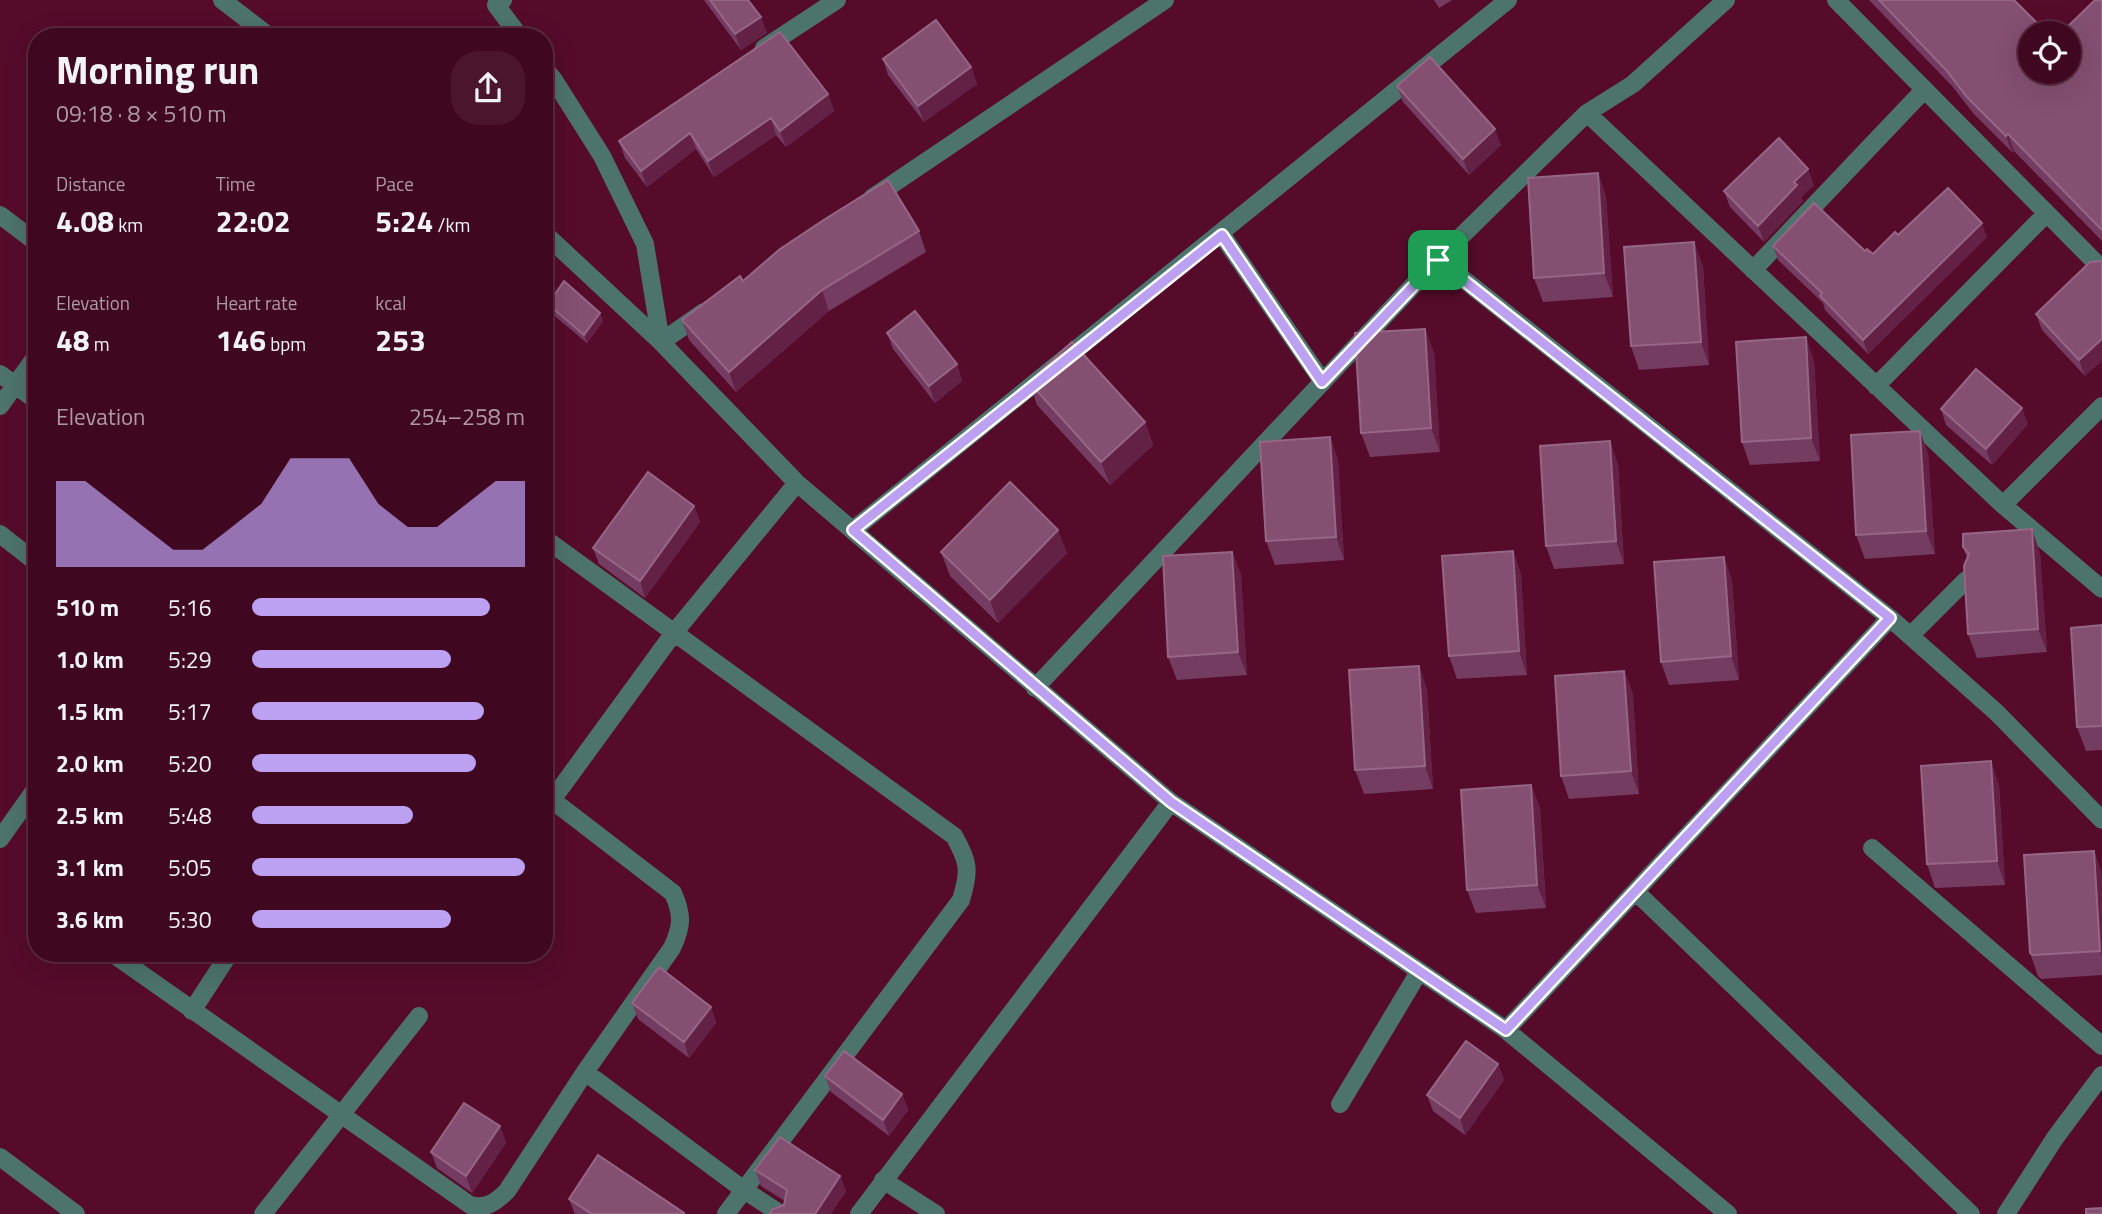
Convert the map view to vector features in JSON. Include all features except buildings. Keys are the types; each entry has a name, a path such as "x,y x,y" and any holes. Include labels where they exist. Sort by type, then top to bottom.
{"street":[{"path":"222,0 258,28"},
{"path":"747,59 837,0"},
{"path":"856,210 1165,0"},
{"path":"853,530 1222,235 1508,0"},
{"path":"1035,688 1438,260 1587,113 1633,84 1726,0"},
{"path":"1836,0 2102,269"},
{"path":"497,2 514,28"},
{"path":"553,85 608,152 645,244 662,342"},
{"path":"1753,270 1924,90"},
{"path":"1587,113 2003,505 2102,589"},
{"path":"1877,386 2046,214"},
{"path":"0,215 28,236"},
{"path":"1222,235 1322,382"},
{"path":"553,241 662,342 797,483 1171,802 1506,1030 1728,1214"},
{"path":"1438,260 1890,618 1996,712 2102,820"},
{"path":"662,342 719,303"},
{"path":"0,405 28,368"},
{"path":"0,374 28,395"},
{"path":"2003,505 2102,406"},
{"path":"553,790 673,634 797,483"},
{"path":"0,534 28,556"},
{"path":"553,545 954,836 964,854 969,875 961,900 726,1214"},
{"path":"1910,635 1966,580"},
{"path":"1506,1030 1890,618"},
{"path":"0,839 28,800"},
{"path":"124,962 470,1205 482,1208 497,1201 507,1191 585,1072 672,948 681,929 681,909 673,893 553,801"},
{"path":"859,1214 1171,802"},
{"path":"1872,848 2102,1046"},
{"path":"1636,892 1971,1214"},
{"path":"192,1011 224,962"},
{"path":"1340,1104 1419,972"},
{"path":"263,1214 343,1116 419,1016"},
{"path":"585,1072 744,1191 781,1214"},
{"path":"2006,1214 2055,1138 2102,1075"},
{"path":"0,1157 76,1214"},
{"path":"883,1180 936,1214"}],"route":[{"path":"1222,235 1322,382 1438,260 1890,618 1506,1030 1171,802 853,530 1222,235"}]}
